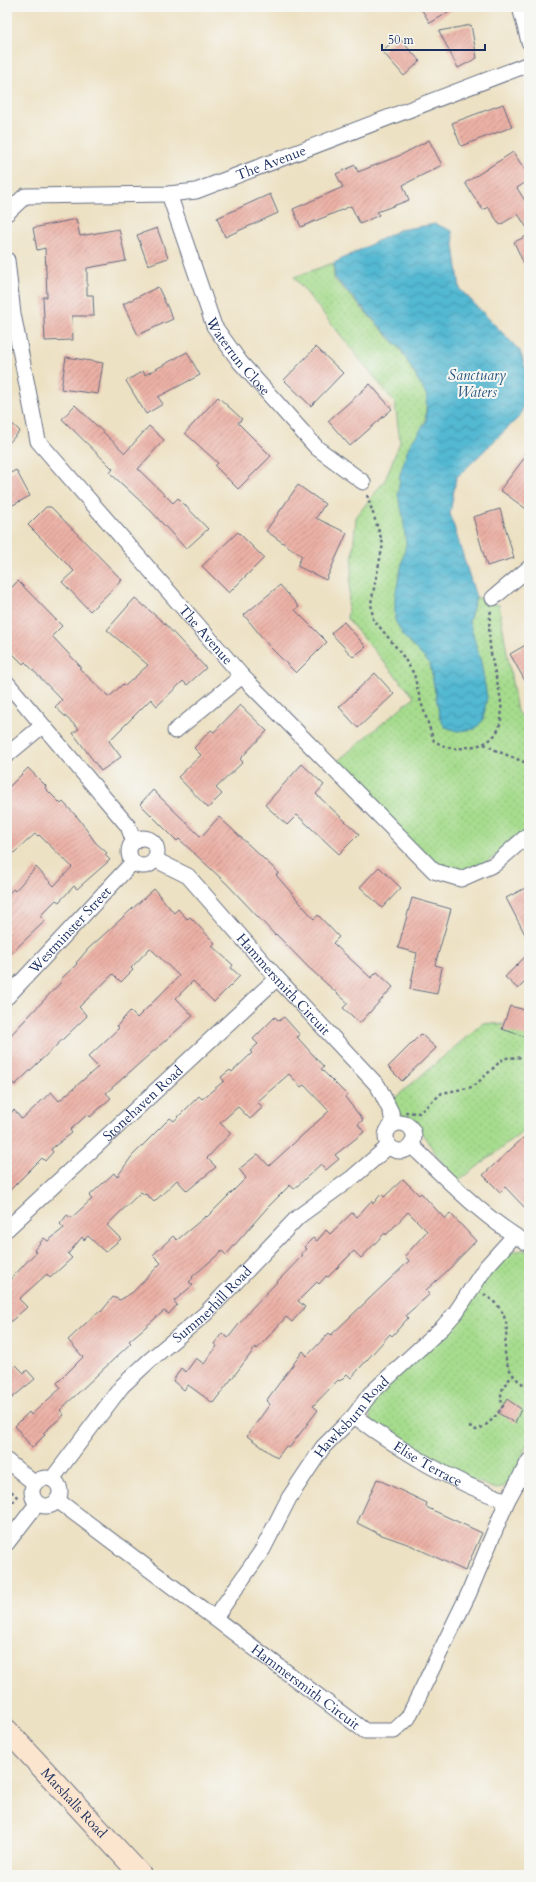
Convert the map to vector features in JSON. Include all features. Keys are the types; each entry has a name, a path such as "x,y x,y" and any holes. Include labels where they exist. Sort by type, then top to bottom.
{"street":[{"path":"520,7 529,42"},
{"name":"The Avenue","path":"7,213 25,196 169,194 196,191 529,64"},
{"name":"Waterrun Close","path":"169,194 214,326 240,362 317,448 363,482"},
{"name":"The Avenue","path":"7,260 10,314 38,441 242,676 434,871 461,879 495,864 529,834"},
{"path":"493,598 529,568"},
{"path":"175,731 242,676"},
{"path":"7,683 128,826 134,842"},
{"path":"7,756 42,726"},
{"path":"138,838 148,839 156,844 158,852 156,860 145,867 133,862 129,853 129,846 134,842 138,838"},
{"name":"Hammersmith Circuit","path":"156,860 188,876 277,978 378,1086 392,1118"},
{"name":"Westminster Street","path":"7,997 133,862"},
{"name":"Stonehaven Road","path":"7,1229 277,978"},
{"path":"392,1118 410,1127 414,1139 406,1150 398,1151 389,1146 386,1141 392,1118"},
{"path":"411,1145 468,1198 514,1236 529,1244"},
{"name":"Summerhill Road","path":"52,1479 122,1386 150,1360 205,1314 298,1217 353,1177 389,1146"},
{"name":"Hawksburn Road","path":"215,1618 263,1549 303,1476 323,1447 354,1416 370,1394 452,1317 472,1285 514,1236"},
{"name":"Elise Terrace","path":"354,1416 399,1449 480,1492 507,1501"},
{"path":"7,1461 34,1483"},
{"name":"Hammersmith Circuit","path":"57,1500 365,1731 394,1731 408,1718 415,1704 469,1593 507,1501 529,1461"},
{"path":"44,1477 52,1479 57,1483 60,1489 60,1495 57,1500 49,1506 37,1504 33,1499 31,1492 34,1483 44,1477"},
{"path":"7,1543 37,1504"},
{"name":"Marshalls Road","path":"7,1730 141,1875"}],"path":[{"path":"363,482 383,544 371,603 373,620 401,653 414,674 420,699 434,741 449,749 484,744 497,732 503,718 489,639 489,618 493,598"},
{"path":"484,744 529,764"},
{"path":"392,1118 419,1113 442,1093 472,1087 504,1058 529,1057"},
{"path":"472,1285 501,1309 506,1323 504,1349 506,1360 513,1376 529,1387"},
{"path":"469,1427 476,1430 483,1428 498,1413 503,1406 500,1399 504,1386 513,1376"},
{"path":"7,1487 17,1497 7,1509"}],"green space":[{"path":"333,263 334,279 400,349 427,396 425,422 400,474 406,544 395,621 430,664 440,718 458,731 482,720 486,697 469,622 476,597 499,605 517,712 529,723 529,834 461,879 434,871 334,764 414,697 347,619 356,517 385,480 400,442 395,403 294,277"},
{"path":"483,1023 529,1026 529,1127 456,1183 421,1132 388,1104"},
{"path":"525,1250 529,1253 529,1439 512,1480 505,1486 496,1489 444,1469 371,1421 369,1411 372,1399 501,1258 513,1251"}],"water":[{"name":"Sanctuary Waters","path":"435,224 452,231 460,289 520,351 529,379 529,389 520,416 456,478 450,514 476,597 469,621 481,662 487,697 483,720 475,729 458,731 445,727 440,718 430,664 404,637 395,620 395,596 406,544 403,516 398,495 400,474 409,446 426,422 427,396 401,349 335,278 334,263 399,230"}],"building":[{"path":"420,7 458,7 430,23"},
{"path":"471,25 477,58 458,68 439,31"},
{"path":"398,37 420,61 404,76 382,51"},
{"path":"503,104 512,127 461,146 452,123"},
{"path":"429,140 442,165 403,185 409,200 377,212 379,215 360,224 351,206 301,227 293,209 343,187 336,174 355,165 358,172 401,155"},
{"path":"513,152 529,176 529,180 517,188 529,207 529,231 518,214 500,225 488,207 483,210 465,183"},
{"path":"270,194 278,213 225,237 217,218"},
{"path":"76,219 80,236 119,229 126,261 87,268 87,295 93,295 94,316 72,316 73,340 45,341 43,297 47,297 45,248 37,250 33,228"},
{"path":"157,228 168,258 148,265 137,235"},
{"path":"529,235 529,275 514,242"},
{"path":"158,287 173,319 138,335 123,304"},
{"path":"316,347 343,373 311,406 284,380"},
{"path":"187,352 200,375 158,397 163,404 146,414 126,381 143,371 145,375"},
{"path":"66,357 103,363 98,394 61,389"},
{"path":"370,384 392,409 350,446 328,421"},
{"path":"218,397 242,419 238,423 271,456 238,489 215,466 218,463 185,433"},
{"path":"75,405 125,453 149,426 164,440 138,469 173,503 178,498 208,529 186,549 150,510 110,473 113,469 62,419"},
{"path":"7,419 20,431 7,445"},
{"path":"529,452 529,511 500,490"},
{"path":"16,470 30,496 7,508 7,475"},
{"path":"298,485 325,504 316,518 347,533 326,580 297,566 302,556 266,531"},
{"path":"46,507 51,507 122,580 90,611 62,582 74,571 28,525"},
{"path":"500,509 514,558 487,566 473,517"},
{"path":"238,532 264,558 229,593 202,566"},
{"path":"18,581 62,626 52,636 81,667 79,668 109,697 123,684 125,686 148,665 107,630 135,598 164,623 206,668 187,685 183,681 157,706 151,699 109,741 121,757 101,771 73,733 79,729 55,707 62,700 25,662 23,664 7,648 7,592"},
{"path":"280,585 299,607 295,610 327,642 296,673 269,646 244,615"},
{"path":"344,622 366,647 353,657 331,633"},
{"path":"529,643 529,688 510,654"},
{"path":"375,673 394,694 358,728 339,707"},
{"path":"240,705 267,731 240,759 243,762 216,788 222,794 208,808 178,777 201,755 194,748 211,730 214,732"},
{"path":"302,764 324,785 316,794 359,834 339,854 297,815 287,825 265,805"},
{"path":"28,768 61,804 63,802 79,819 95,842 107,853 105,855 110,860 77,889 74,886 59,902 56,900 40,916 45,921 7,957 7,895 13,889 15,891 36,867 54,886 72,867 39,835 38,836 35,834 7,859 7,789"},
{"path":"153,790 201,837 219,817 279,873 276,875 314,919 318,915 339,937 333,943 371,978 377,972 393,987 360,1023 343,1008 348,1003 308,967 276,934 275,935 226,883 179,839 177,841 140,804"},
{"path":"379,867 401,888 382,908 360,887"},
{"path":"529,886 529,942 506,898"},
{"path":"154,889 174,913 178,909 187,919 190,917 215,943 212,946 233,965 231,968 240,976 214,1002 193,981 176,998 193,1016 106,1093 111,1098 90,1117 88,1114 70,1130 72,1133 51,1149 53,1152 45,1161 42,1158 7,1193 7,1117 14,1110 22,1119 51,1092 59,1101 98,1067 88,1057 119,1028 117,1026 130,1011 137,1018 179,976 150,948 131,968 133,970 121,982 113,974 79,1007 87,1016 15,1085 7,1078 7,1039 62,981 61,979 77,964 76,963 88,949"},
{"path":"412,898 451,909 435,965 442,967 437,994 410,989 417,953 398,948"},
{"path":"529,953 529,978 518,989 505,977"},
{"path":"510,1006 529,1011 529,1038 502,1029"},
{"path":"275,1017 279,1021 284,1017 300,1035 297,1037 324,1067 321,1069 347,1095 345,1097 363,1120 358,1124 364,1132 335,1155 339,1159 326,1170 321,1164 294,1189 290,1185 267,1208 226,1255 222,1251 192,1277 193,1278 189,1282 193,1285 174,1301 177,1305 169,1314 164,1311 129,1341 131,1343 60,1410 64,1415 43,1433 45,1435 32,1448 15,1426 29,1412 31,1415 61,1388 57,1383 83,1357 68,1340 100,1310 101,1312 113,1297 120,1300 133,1292 161,1263 153,1255 173,1236 177,1240 206,1216 207,1217 246,1178 239,1169 258,1154 269,1166 329,1111 304,1085 301,1087 289,1074 257,1102 263,1107 250,1119 238,1107 220,1123 231,1133 207,1158 216,1167 187,1191 177,1180 154,1202 146,1194 145,1195 141,1192 107,1225 121,1239 105,1252 88,1236 84,1240 82,1237 68,1254 72,1258 50,1278 47,1274 19,1299 27,1307 7,1325 7,1283 36,1252 34,1250 44,1238 48,1241 64,1228 60,1224 67,1215 71,1218 92,1199 89,1196 114,1173 117,1177 132,1156 170,1118 174,1121 199,1096 202,1099 224,1081 221,1077 230,1070 232,1072 252,1053 250,1051 258,1044 253,1039"},
{"path":"421,1034 436,1048 402,1081 388,1067"},
{"path":"524,1137 529,1142 529,1212 505,1187 500,1192 483,1175"},
{"path":"403,1179 419,1195 421,1193 445,1219 450,1213 476,1241 426,1290 430,1294 406,1315 408,1318 392,1336 390,1334 351,1378 347,1374 340,1381 338,1380 313,1406 318,1410 289,1448 286,1446 277,1458 247,1436 270,1404 266,1401 303,1351 307,1356 329,1333 331,1335 409,1261 405,1256 427,1231 408,1212 361,1258 354,1251 328,1277 326,1276 319,1284 317,1282 298,1301 305,1307 292,1322 286,1317 257,1349 256,1347 213,1403 188,1385 184,1390 173,1381 181,1368 186,1372 196,1358 204,1364 217,1346 214,1344 222,1333 228,1338 251,1309 303,1255 301,1254 307,1249 304,1247 313,1238 317,1241 326,1230 330,1234 352,1213 357,1217 371,1201 373,1204 381,1194 384,1197"},
{"path":"16,1365 24,1373 27,1370 35,1379 7,1402 7,1373"},
{"path":"507,1399 521,1409 515,1423 498,1413"},
{"path":"377,1479 427,1503 426,1507 482,1533 465,1571 410,1545 379,1534 357,1523"}]}
